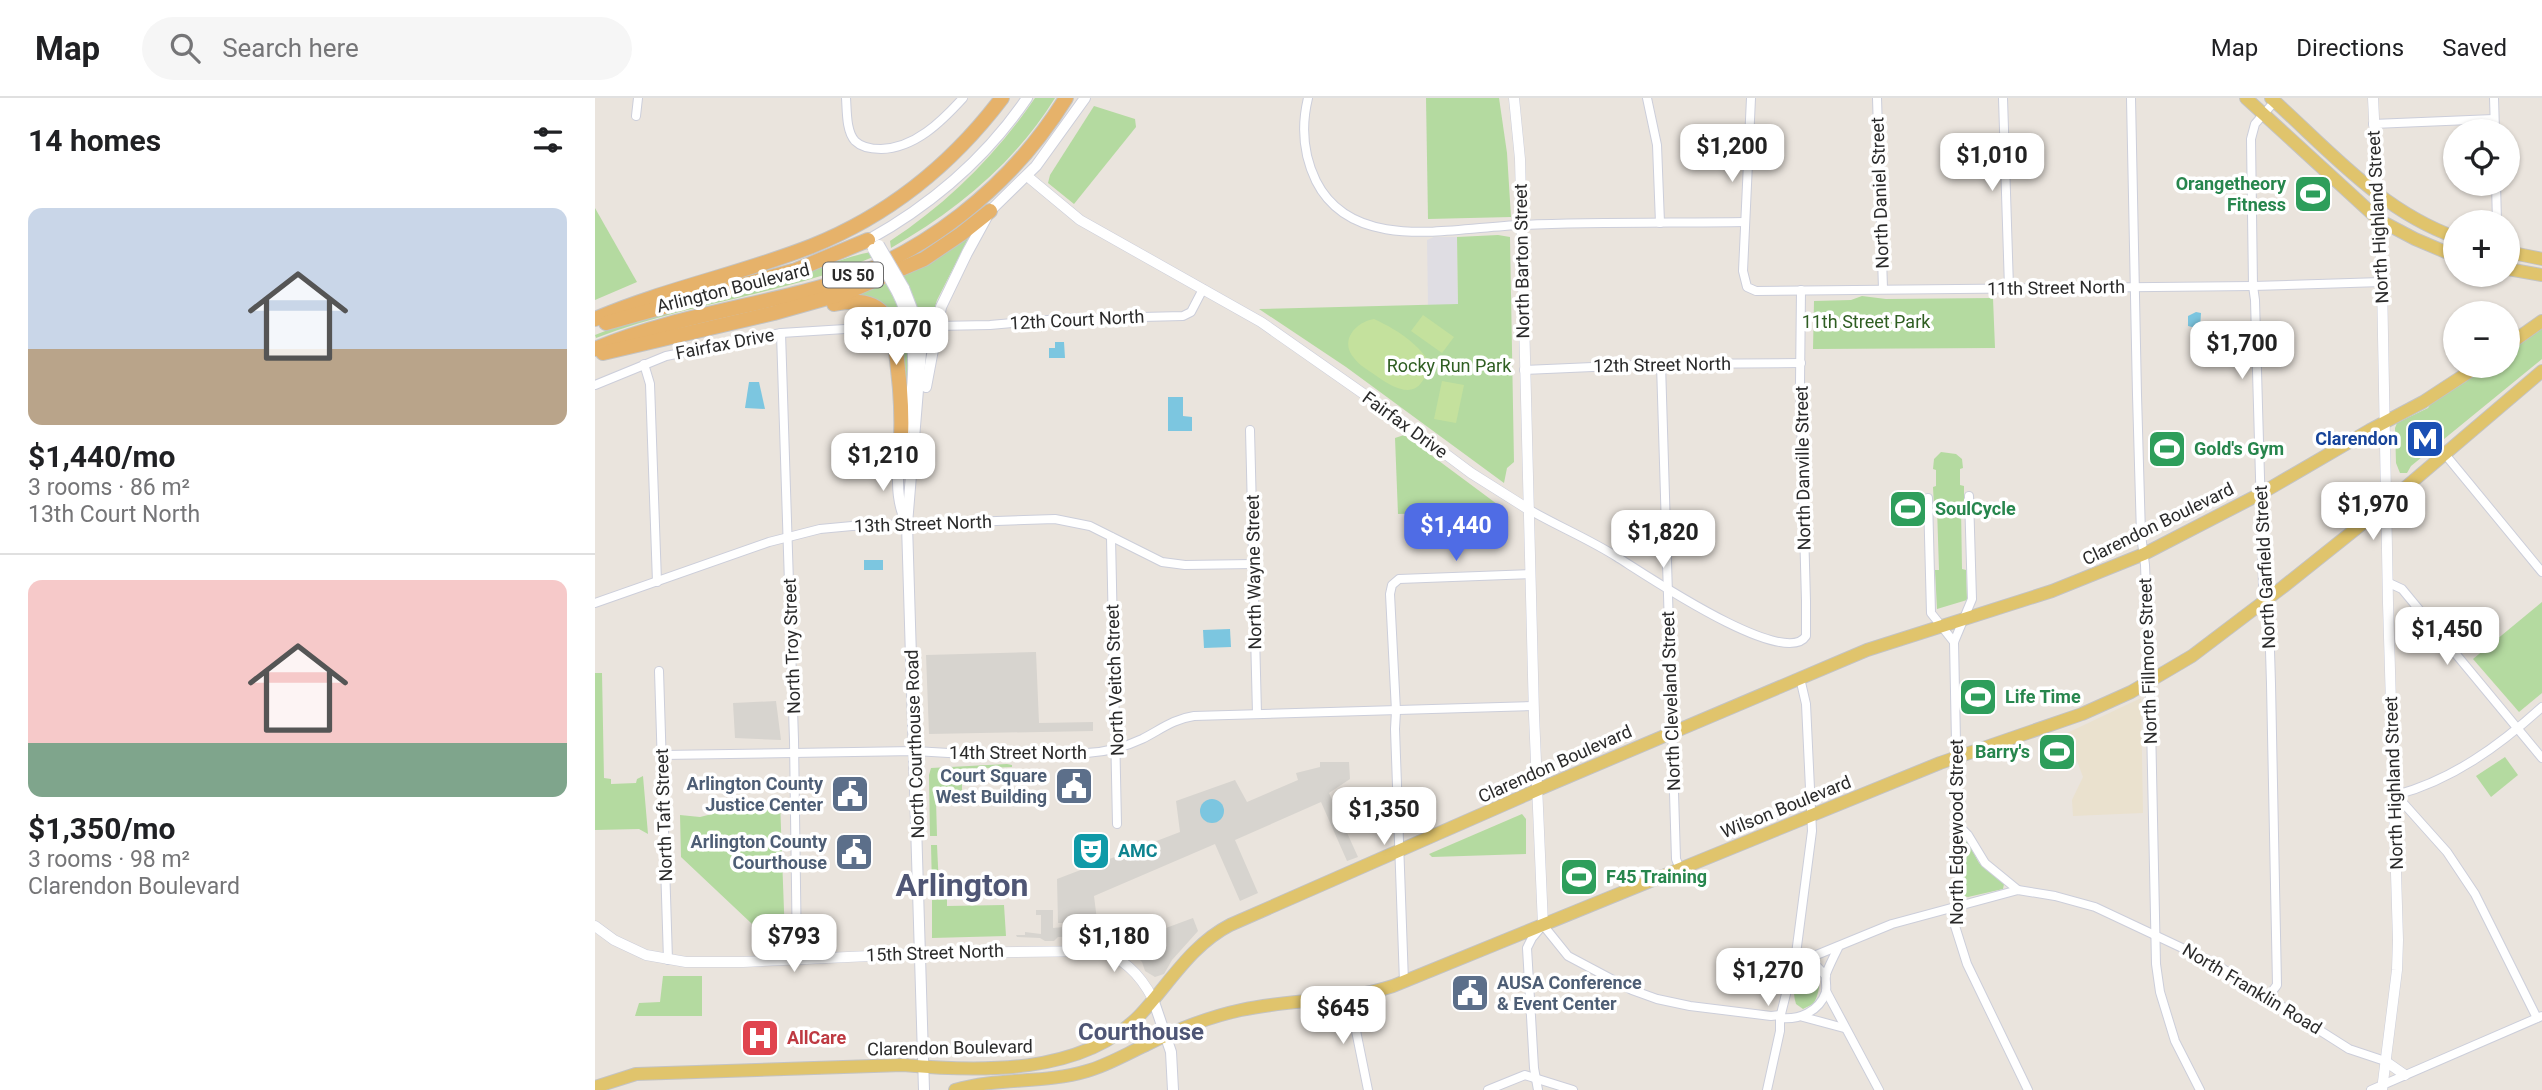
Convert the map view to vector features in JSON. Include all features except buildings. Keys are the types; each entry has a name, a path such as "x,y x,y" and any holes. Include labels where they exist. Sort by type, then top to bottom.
{"highway":[{"name":"Arlington Boulevard","path":"595,319 801,250 859,224 898,200 932,174 973,135 1002,98"},
{"name":"Arlington Boulevard","path":"595,349 659,326 825,286 909,249 956,218 999,181 1037,139 1066,98"},
{"path":"595,354 774,313 845,293 924,259 991,211"},
{"path":"595,325 796,270 874,242"},
{"path":"774,313 813,309 856,300 870,303 885,315 891,324 895,340 907,446"}],"main road":[{"path":"874,242 959,176 993,141 1027,98"},
{"path":"907,446 922,413 936,326 944,298 991,211 1027,176 1056,141 1085,98"},
{"path":"2246,98 2379,220 2443,251"},
{"path":"2273,99 2339,163 2377,195 2443,231"},
{"name":"North Courthouse Road","path":"874,242 914,312 920,345 920,384 898,478 899,508 907,524 924,1090"},
{"path":"2520,254 2542,259"},
{"path":"2520,271 2542,275"},
{"path":"2520,337 2542,321"},
{"name":"Wilson Boulevard","path":"955,1090 988,1083 1069,1075 1100,1067 1196,1023 1241,1010 1373,992 1404,982 1956,757 2082,714 2150,682 2208,645 2266,601 2541,375"},
{"name":"Clarendon Boulevard","path":"595,1087 618,1084 640,1073 903,1065 968,1068 1039,1064 1080,1054 1111,1039 1139,1016 1198,946 1216,932 1537,790 1877,646 2052,592 2144,554 2260,494 2385,421 2423,402 2460,378"},
{"path":"1153,999 1171,1052 1173,1090"}],"street":[{"path":"636,116 638,98"},
{"path":"846,98 851,134 855,141 864,147 876,149 906,146 921,137 963,98"},
{"path":"1308,98 1303,118 1304,148 1320,189 1352,219 1372,227 1423,232 1523,225 1745,222 1751,98"},
{"name":"North Barton Street","path":"1514,98 1523,225 1524,370 1543,925"},
{"path":"1647,98 1658,154 1660,223"},
{"name":"North Daniel Street","path":"1877,98 1883,289"},
{"path":"2003,98 2009,288"},
{"name":"North Fillmore Street","path":"2131,98 2141,535 2150,682 2156,964 2160,992 2175,1041 2200,1090"},
{"name":"North Highland Street","path":"2373,98 2382,282 2396,795 2397,970 2382,1088"},
{"path":"2494,98 2494,119"},
{"name":"North Garfield Street","path":"2268,997 2277,985 2271,684 2263,586 2251,139 2255,124 2273,99"},
{"path":"2373,124 2443,121"},
{"name":"Fairfax Drive","path":"1027,176 1080,220 1261,322 1381,406 1471,474 1528,509 1616,556 1668,591 1744,629 1781,642 1799,643"},
{"name":"11th Street North","path":"1745,222 1743,271 1748,287 1756,291 2253,286 2382,282"},
{"name":"12th Court North","path":"936,326 990,325 1059,318 1183,316 1191,312 1203,289"},
{"name":"North Danville Street","path":"1799,643 1805,638 1806,601 1801,290"},
{"name":"Fairfax Drive","path":"595,385 662,357 781,333 860,328"},
{"name":"North Troy Street","path":"781,333 795,752 797,958"},
{"name":"12th Street North","path":"1524,370 1661,364 1801,363"},
{"path":"644,364 650,384 657,582"},
{"name":"North Cleveland Street","path":"1661,364 1671,733 1676,859 1680,869"},
{"name":"North Wayne Street","path":"1250,430 1257,713"},
{"path":"2444,453 2542,572"},
{"name":"North Edgewood Street","path":"1969,496 1972,599 1954,642 1959,891 1955,926 1967,964 2028,1090"},
{"path":"1928,498 1931,613 1954,642"},
{"name":"13th Street North","path":"595,603 769,542 830,527 1055,519 1084,524 1162,562 1185,565 1254,564"},
{"name":"North Veitch Street","path":"1111,537 1117,824"},
{"path":"1404,982 1398,851 1396,711 1389,594 1392,585 1399,579 1530,574"},
{"path":"2389,583 2402,589 2542,758"},
{"name":"North Taft Street","path":"659,671 668,960"},
{"path":"1767,1090 1780,1031 1780,1016 1796,954 1812,831 1806,704 1800,678"},
{"name":"14th Street North","path":"663,755 915,751 965,754 1087,753 1117,748 1184,718 1257,713 1534,706"},
{"path":"2371,1090 2382,1088 2405,1075 2539,1017 2475,894 2447,852 2396,795 2443,778 2489,751 2542,707"},
{"path":"1958,825 1968,835 1985,863 2018,890"},
{"name":"North Franklin Road","path":"1838,948 1862,935 1892,924 2018,890 2055,896 2095,907 2212,962 2349,1049 2385,1061"},
{"path":"1538,1090 1527,948 1543,925 1557,946 1568,956 1657,999 1790,1019 1803,1017 1844,1028"},
{"name":"15th Street North","path":"595,926 633,950 668,960 732,962 921,954 1098,951 1116,956 1145,985 1153,999"},
{"path":"1809,958 1838,948"},
{"path":"1838,948 1826,976 1826,991 1879,1090"},
{"path":"1796,954 1809,958 1826,976"},
{"path":"1803,1017 1816,1007 1826,991"},
{"path":"1349,996 1368,1090"},
{"path":"1780,1031 1790,1019"},
{"path":"2385,1061 2405,1075"},
{"path":"1039,1064 1039,1079"},
{"path":"1488,1090 1525,1075 1573,1090"}],"shaded area":[{"path":"1434,237 1457,237 1458,305 1428,305 1427,240"},
{"path":"1036,652 1039,723 1093,722 1093,731 929,734 926,655"},
{"path":"2141,698 2143,813 2073,816 2072,800 2083,777 2067,733"},
{"path":"776,701 781,740 735,738 733,703"},
{"path":"1320,762 1349,762 1350,779 1329,793 1358,857 1347,861 1321,802 1235,840 1258,893 1240,901 1215,844 1094,896 1098,928 1096,936 1058,937 1054,941 1017,937 1016,935 1025,935 1025,932 1041,934 1041,915 1036,915 1036,910 1053,910 1053,928 1063,927 1063,923 1058,923 1057,879 1180,832 1176,801 1235,780 1247,802 1298,780 1296,773 1320,767"},
{"path":"1193,918 1198,931 1172,960 1164,974 1155,977 1145,971 1142,962 1134,954 1111,943 1105,934 1155,932"}],"green space":[{"path":"1035,98 1055,98 1022,144 1003,164 961,201 891,248 890,241 932,211 970,177 1004,139"},
{"path":"1426,98 1499,98 1507,153 1511,217 1428,219"},
{"path":"1094,106 1135,119 1136,127 1074,204 1048,183 1050,175"},
{"path":"595,208 637,282 595,300"},
{"name":"Rocky Run Park","path":"1457,237 1510,237 1514,462 1507,468 1504,483 1346,367 1259,309 1458,304"},
{"path":"968,239 937,300 929,327 925,325 908,286 908,392 899,334 865,296 858,295 912,272"},
{"path":"871,252 873,257 805,281 665,316 596,338 595,335 666,311"},
{"name":"11th Street Park","path":"1862,296 1886,299 1993,298 1995,348 1813,349 1814,301 1851,300"},
{"path":"1423,315 1454,337 1442,353 1411,331"},
{"path":"1374,319 1405,337 1429,362 1426,374 1415,388 1409,390 1393,386 1354,358 1348,345 1352,333 1361,324"},
{"path":"2542,326 2542,359 2520,377 2520,342"},
{"path":"2468,378 2519,378 2411,466 2407,473 2400,473 2396,463 2397,423 2428,408 2433,401"},
{"path":"1442,381 1464,385 1456,423 1434,419"},
{"path":"1404,435 1501,507 1497,511 1398,514 1395,438"},
{"path":"1941,452 1956,454 1962,459 1962,569 1966,570 1967,600 1937,609 1935,570 1939,570 1937,508 1934,507 1933,487 1936,486 1936,470 1933,469 1934,459"},
{"path":"2542,602 2542,693 2519,712 2473,659"},
{"path":"595,673 602,673 604,778 611,779 611,784 636,783 637,779 643,776 648,834 639,829 595,830"},
{"path":"2505,757 2518,775 2491,797 2476,776"},
{"path":"1007,764 1012,767 962,769 962,792 945,793 936,800 937,836 930,836 931,768"},
{"path":"780,801 785,938 767,938 681,857 680,815 700,817 724,811 753,810 753,803"},
{"path":"1522,814 1526,819 1526,854 1432,857 1429,854"},
{"path":"1966,839 1979,863 2004,884 2003,889 1963,896 1963,840"},
{"path":"931,845 937,845 939,887 932,887"},
{"path":"947,899 947,906 1004,905 1006,936 932,938 932,900"},
{"path":"1810,965 1817,973 1819,989 1813,1004 1803,1009 1796,1004 1794,985 1800,967"},
{"path":"663,976 702,976 702,1016 635,1016 639,1003 660,1002"}],"water":[{"path":"2201,313 2200,329 2188,326 2188,316"},
{"path":"1055,342 1064,342 1065,358 1049,358 1049,348 1055,348"},
{"path":"749,382 759,382 765,409 745,408"},
{"path":"1168,397 1183,397 1183,416 1192,417 1192,431 1168,431"},
{"path":"864,560 883,560 883,570 864,570"},
{"path":"1230,629 1231,647 1204,648 1203,630"},
{"path":"1212,799 1220,803 1224,811 1220,819 1212,823 1204,819 1200,811 1204,803"}],"place":[{"name":"Orangetheory Fitness","path":"2313,194"},
{"name":"Clarendon","path":"2425,439"},
{"name":"Gold's Gym","path":"2167,449"},
{"name":"SoulCycle","path":"1908,509"},
{"name":"Life Time","path":"1978,697"},
{"name":"Barry's","path":"2057,752"},
{"name":"Court Square West Building","path":"1074,786"},
{"name":"Arlington County Justice Center","path":"850,794"},
{"name":"AMC","path":"1091,851"},
{"name":"Arlington County Courthouse","path":"854,852"},
{"name":"F45 Training","path":"1579,877"},
{"name":"AUSA Conference & Event Center","path":"1470,993"},
{"name":"AllCare","path":"760,1038"}],"district":[{"name":"Arlington","path":"962,885"},
{"name":"Courthouse","path":"1141,1032"}]}
